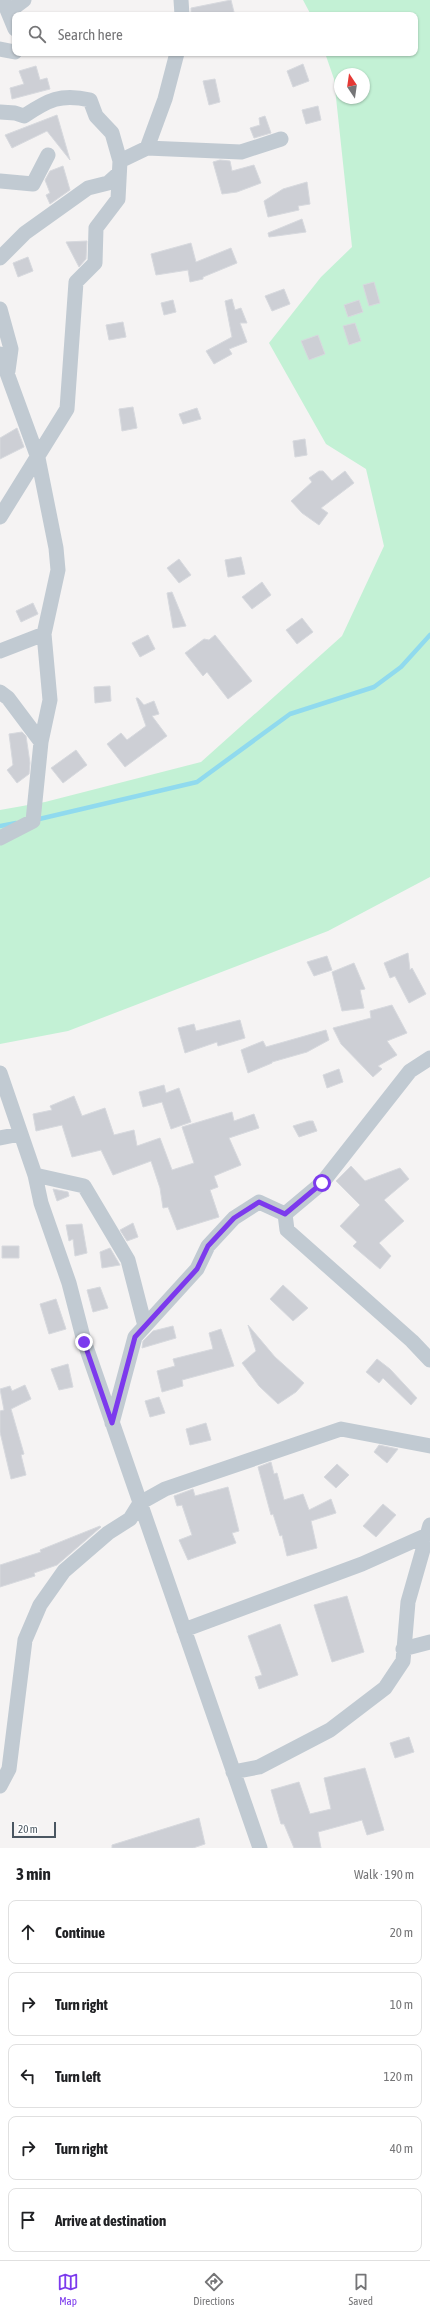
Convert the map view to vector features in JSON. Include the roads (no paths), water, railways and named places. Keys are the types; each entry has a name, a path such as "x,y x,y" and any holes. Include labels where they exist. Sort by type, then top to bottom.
{"street":[{"path":"12,21 6,6 24,0"},
{"path":"181,0 182,12"},
{"path":"0,49 12,51"},
{"path":"0,258 24,233 88,188 108,182 120,167 146,148 165,99 176,56"},
{"path":"0,112 15,113 24,116 44,103 65,97 72,96 90,100 96,116 112,133 120,167 118,199 96,228 95,263 76,282 67,409 0,517"},
{"path":"146,148 241,152 281,138"},
{"path":"0,181 33,184 48,155"},
{"path":"0,309 10,350 8,376"},
{"path":"0,354 38,458 56,548 58,570 44,634 50,700 41,742 33,821 0,838"},
{"path":"0,651 44,634"},
{"path":"0,692 8,698 41,742"},
{"path":"285,1214 322,1183 410,1071 430,1058"},
{"path":"0,1073 35,1175 41,1203 69,1283 84,1342 260,1848"},
{"path":"0,1138 20,1134"},
{"path":"35,1175 84,1186 128,1260 145,1326"},
{"path":"112,1423 135,1337 197,1269 208,1246 234,1218 259,1202 285,1214"},
{"path":"285,1214 287,1230 412,1341 430,1360"},
{"path":"0,1786 9,1770 25,1640 40,1605 64,1571 108,1533 130,1519 140,1503 165,1490 341,1429 430,1446"},
{"path":"184,1630 362,1564 429,1530"},
{"path":"234,1772 259,1767 330,1730 359,1710 385,1688 403,1661 408,1602 429,1530"},
{"path":"403,1649 430,1642"}],"waterway":[{"path":"35,820 197,782 290,714 374,687 401,667 430,635"},
{"path":"0,826 16,823"}]}
